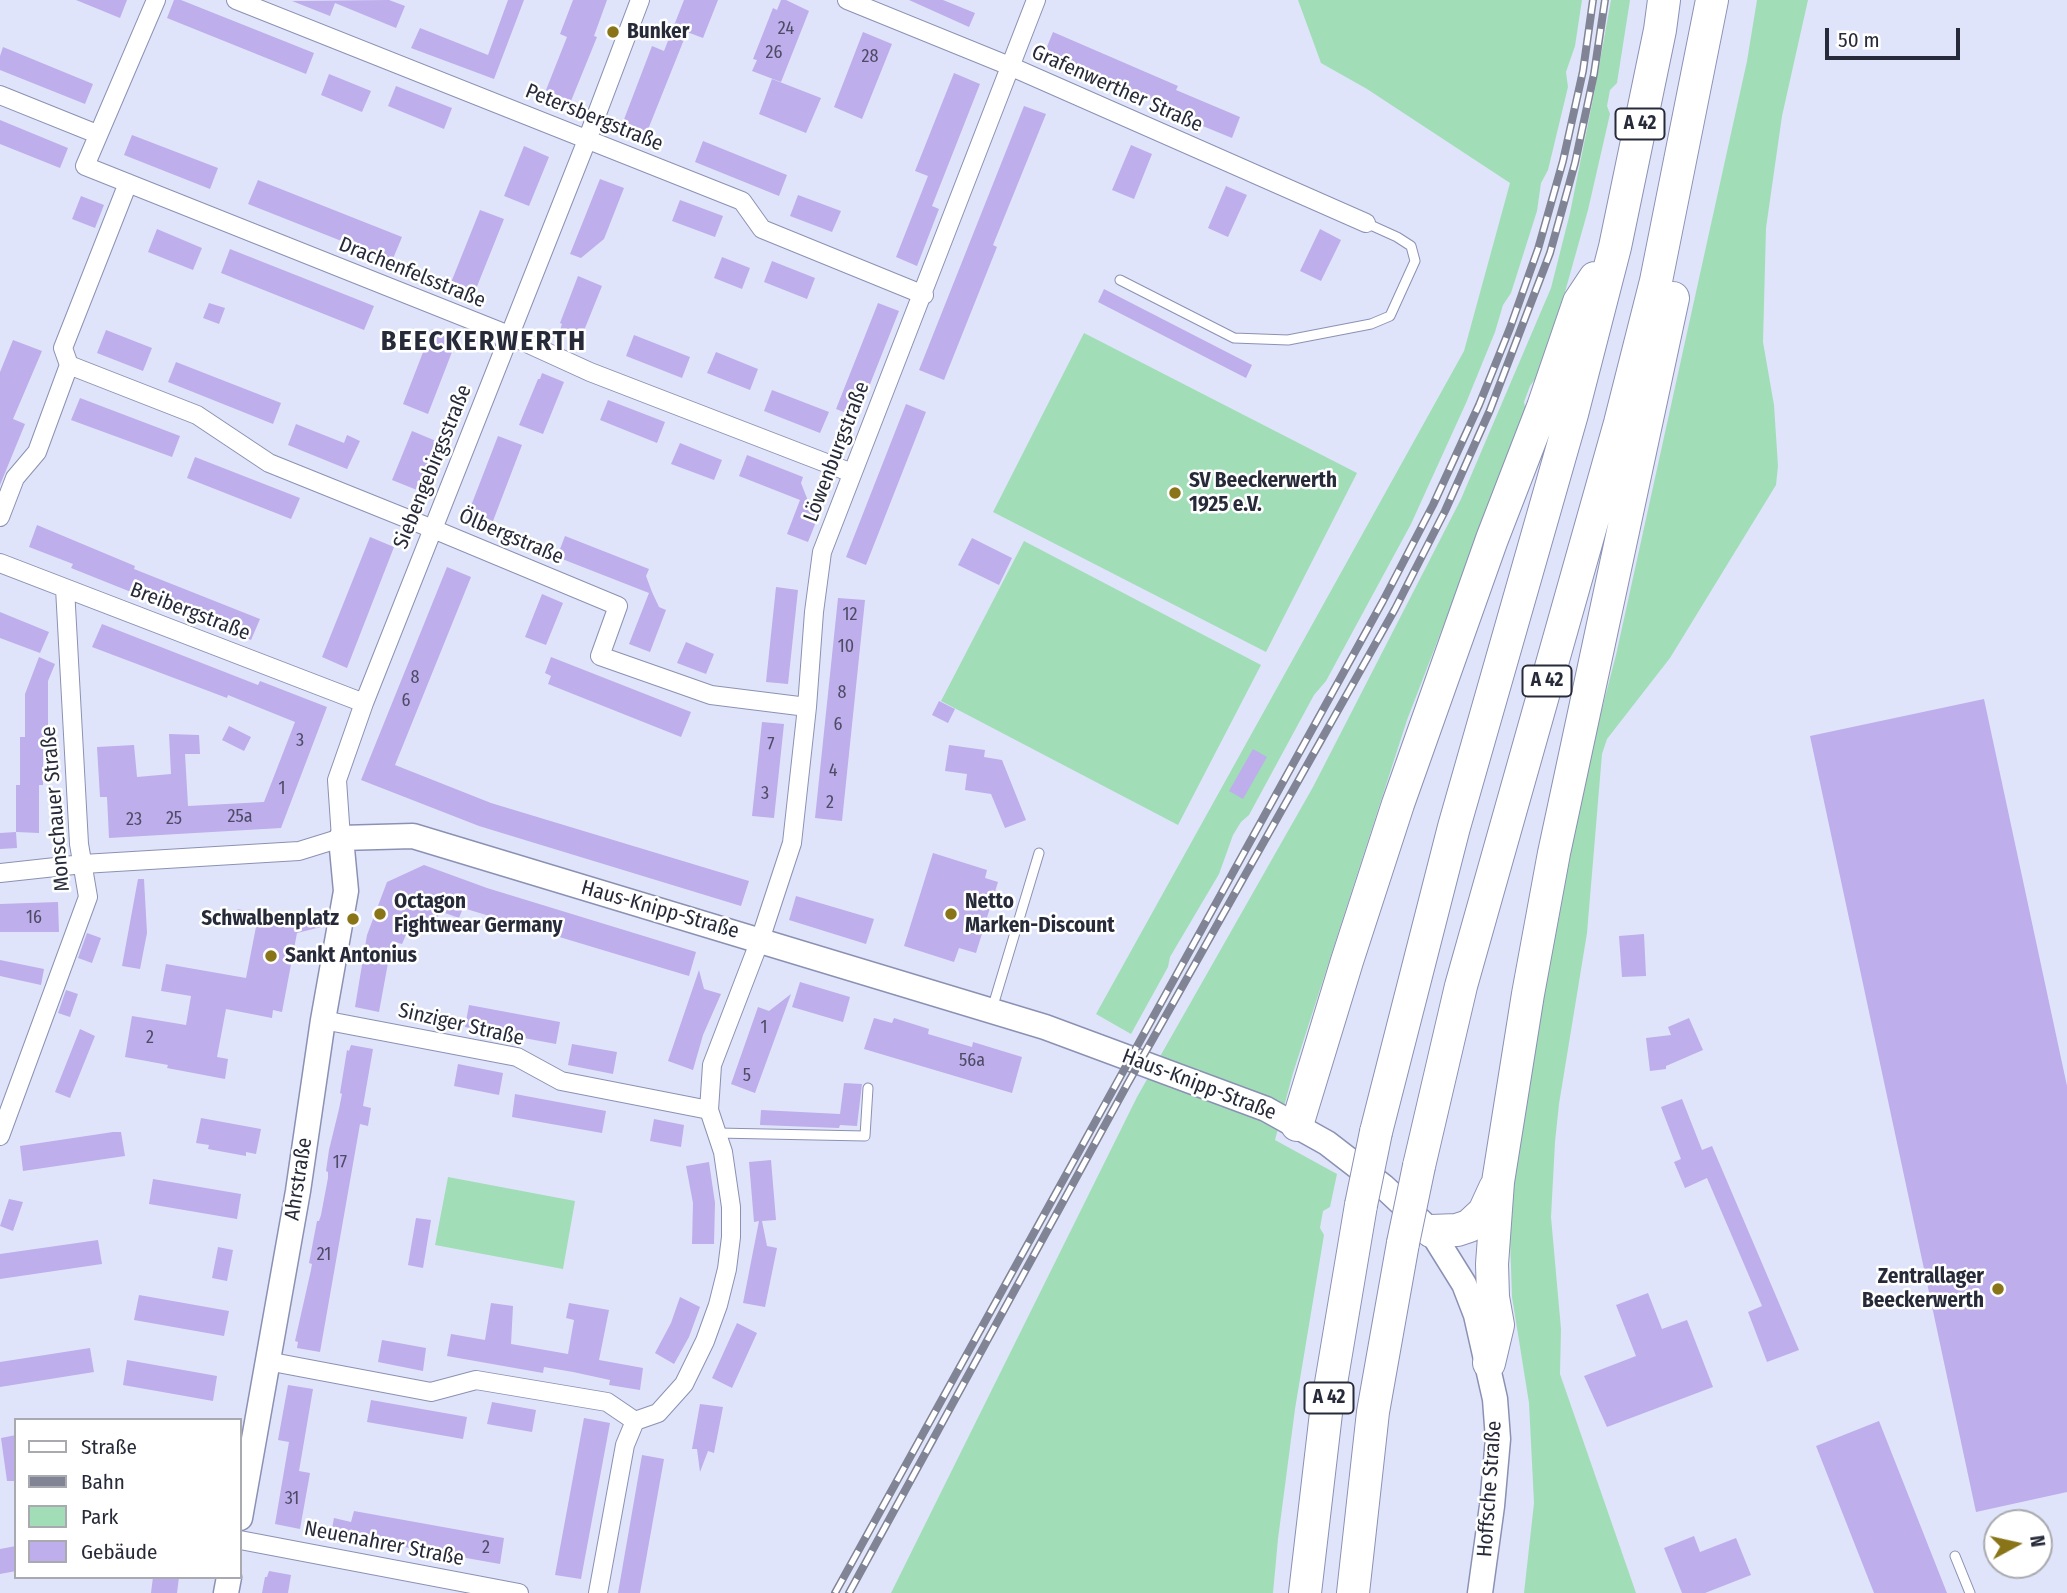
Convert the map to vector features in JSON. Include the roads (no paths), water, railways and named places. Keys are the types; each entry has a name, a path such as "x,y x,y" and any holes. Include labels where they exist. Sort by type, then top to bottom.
{"highway":[{"name":"A 42","path":"1305,1593 1326,1413 1360,1205 1376,1132 1454,827 1572,414 1615,247 1664,0"},
{"name":"A 42","path":"1353,1593 1373,1412 1417,1237 1419,1166 1464,973 1620,424 1656,281 1712,0"},
{"path":"1489,1363 1498,1325 1493,1297 1492,1264 1497,1182 1554,853 1675,287 1674,196"},
{"path":"1297,1125 1398,804 1492,539 1543,407 1579,302 1615,247"},
{"path":"1417,1237 1469,1226 1485,1212 1497,1182"}],"street":[{"path":"0,95 97,134 156,0"},
{"name":"Petersbergstraße","path":"236,0 741,201 762,229 924,295"},
{"name":"Siebengebirgsstraße","path":"341,838 337,780 364,703 640,0"},
{"name":"Grafenwerther Straße","path":"847,0 1012,67 1366,223"},
{"name":"Löwenburgstraße","path":"709,1110 712,1065 760,940 792,844 822,552 1037,0"},
{"name":"Drachenfelsstraße","path":"97,134 85,166 509,335 590,372 852,472"},
{"path":"0,517 15,478 37,452 69,365 63,348 128,183"},
{"name":"Ölbergstraße","path":"69,365 197,415 269,463 618,606 600,656 710,695 807,707"},
{"name":"Breibergstraße","path":"0,564 364,703"},
{"name":"Monschauer Straße","path":"0,1136 88,897 77,817 65,588"},
{"name":"Haus-Knipp-Straße","path":"0,873 83,864 299,851 341,838 413,836 1045,1027 1266,1109 1297,1125 1358,1165 1384,1186 1417,1237"},
{"name":"Ahrstraße","path":"242,1506 298,1191 323,1020 346,891 341,838"},
{"name":"Sinziger Straße","path":"323,1020 517,1057 561,1081 709,1110"},
{"path":"598,1593 625,1445 635,1421 658,1413 684,1384 705,1341 718,1305 731,1237 731,1207 723,1152 709,1110"},
{"name":"Hoffsche Straße","path":"1417,1237 1464,1284 1489,1363 1498,1439 1480,1593"},
{"path":"267,1361 431,1392 476,1380 607,1402 635,1421"},
{"name":"Neuenahrer Straße","path":"242,1540 519,1593"}],"lane":[{"path":"1120,281 1234,338 1288,340 1371,324 1390,316 1415,261 1410,246 1366,223"},
{"path":"991,1011 1039,853"},
{"path":"717,1133 865,1136 868,1087"},
{"path":"1955,1556 1970,1593"}],"railway":[{"path":"835,1593 1383,601 1433,505 1479,405 1538,249 1563,161 1583,71 1593,0"},
{"path":"849,1593 1128,1083 1395,609 1445,511 1490,410 1550,253 1575,163 1594,74 1605,0"}],"place":[{"name":"Bunker","path":"613,32"},
{"name":"SV Beeckerwerth 1925 e.V.","path":"1175,493"},
{"name":"Octagon Fightwear Germany","path":"380,914"},
{"name":"Netto Marken-Discount","path":"951,914"},
{"name":"Schwalbenplatz","path":"353,919"},
{"name":"Sankt Antonius","path":"271,956"},
{"name":"Zentrallager Beeckerwerth","path":"1998,1289"}],"district":[{"name":"BEECKERWERTH","path":"484,342"}]}
